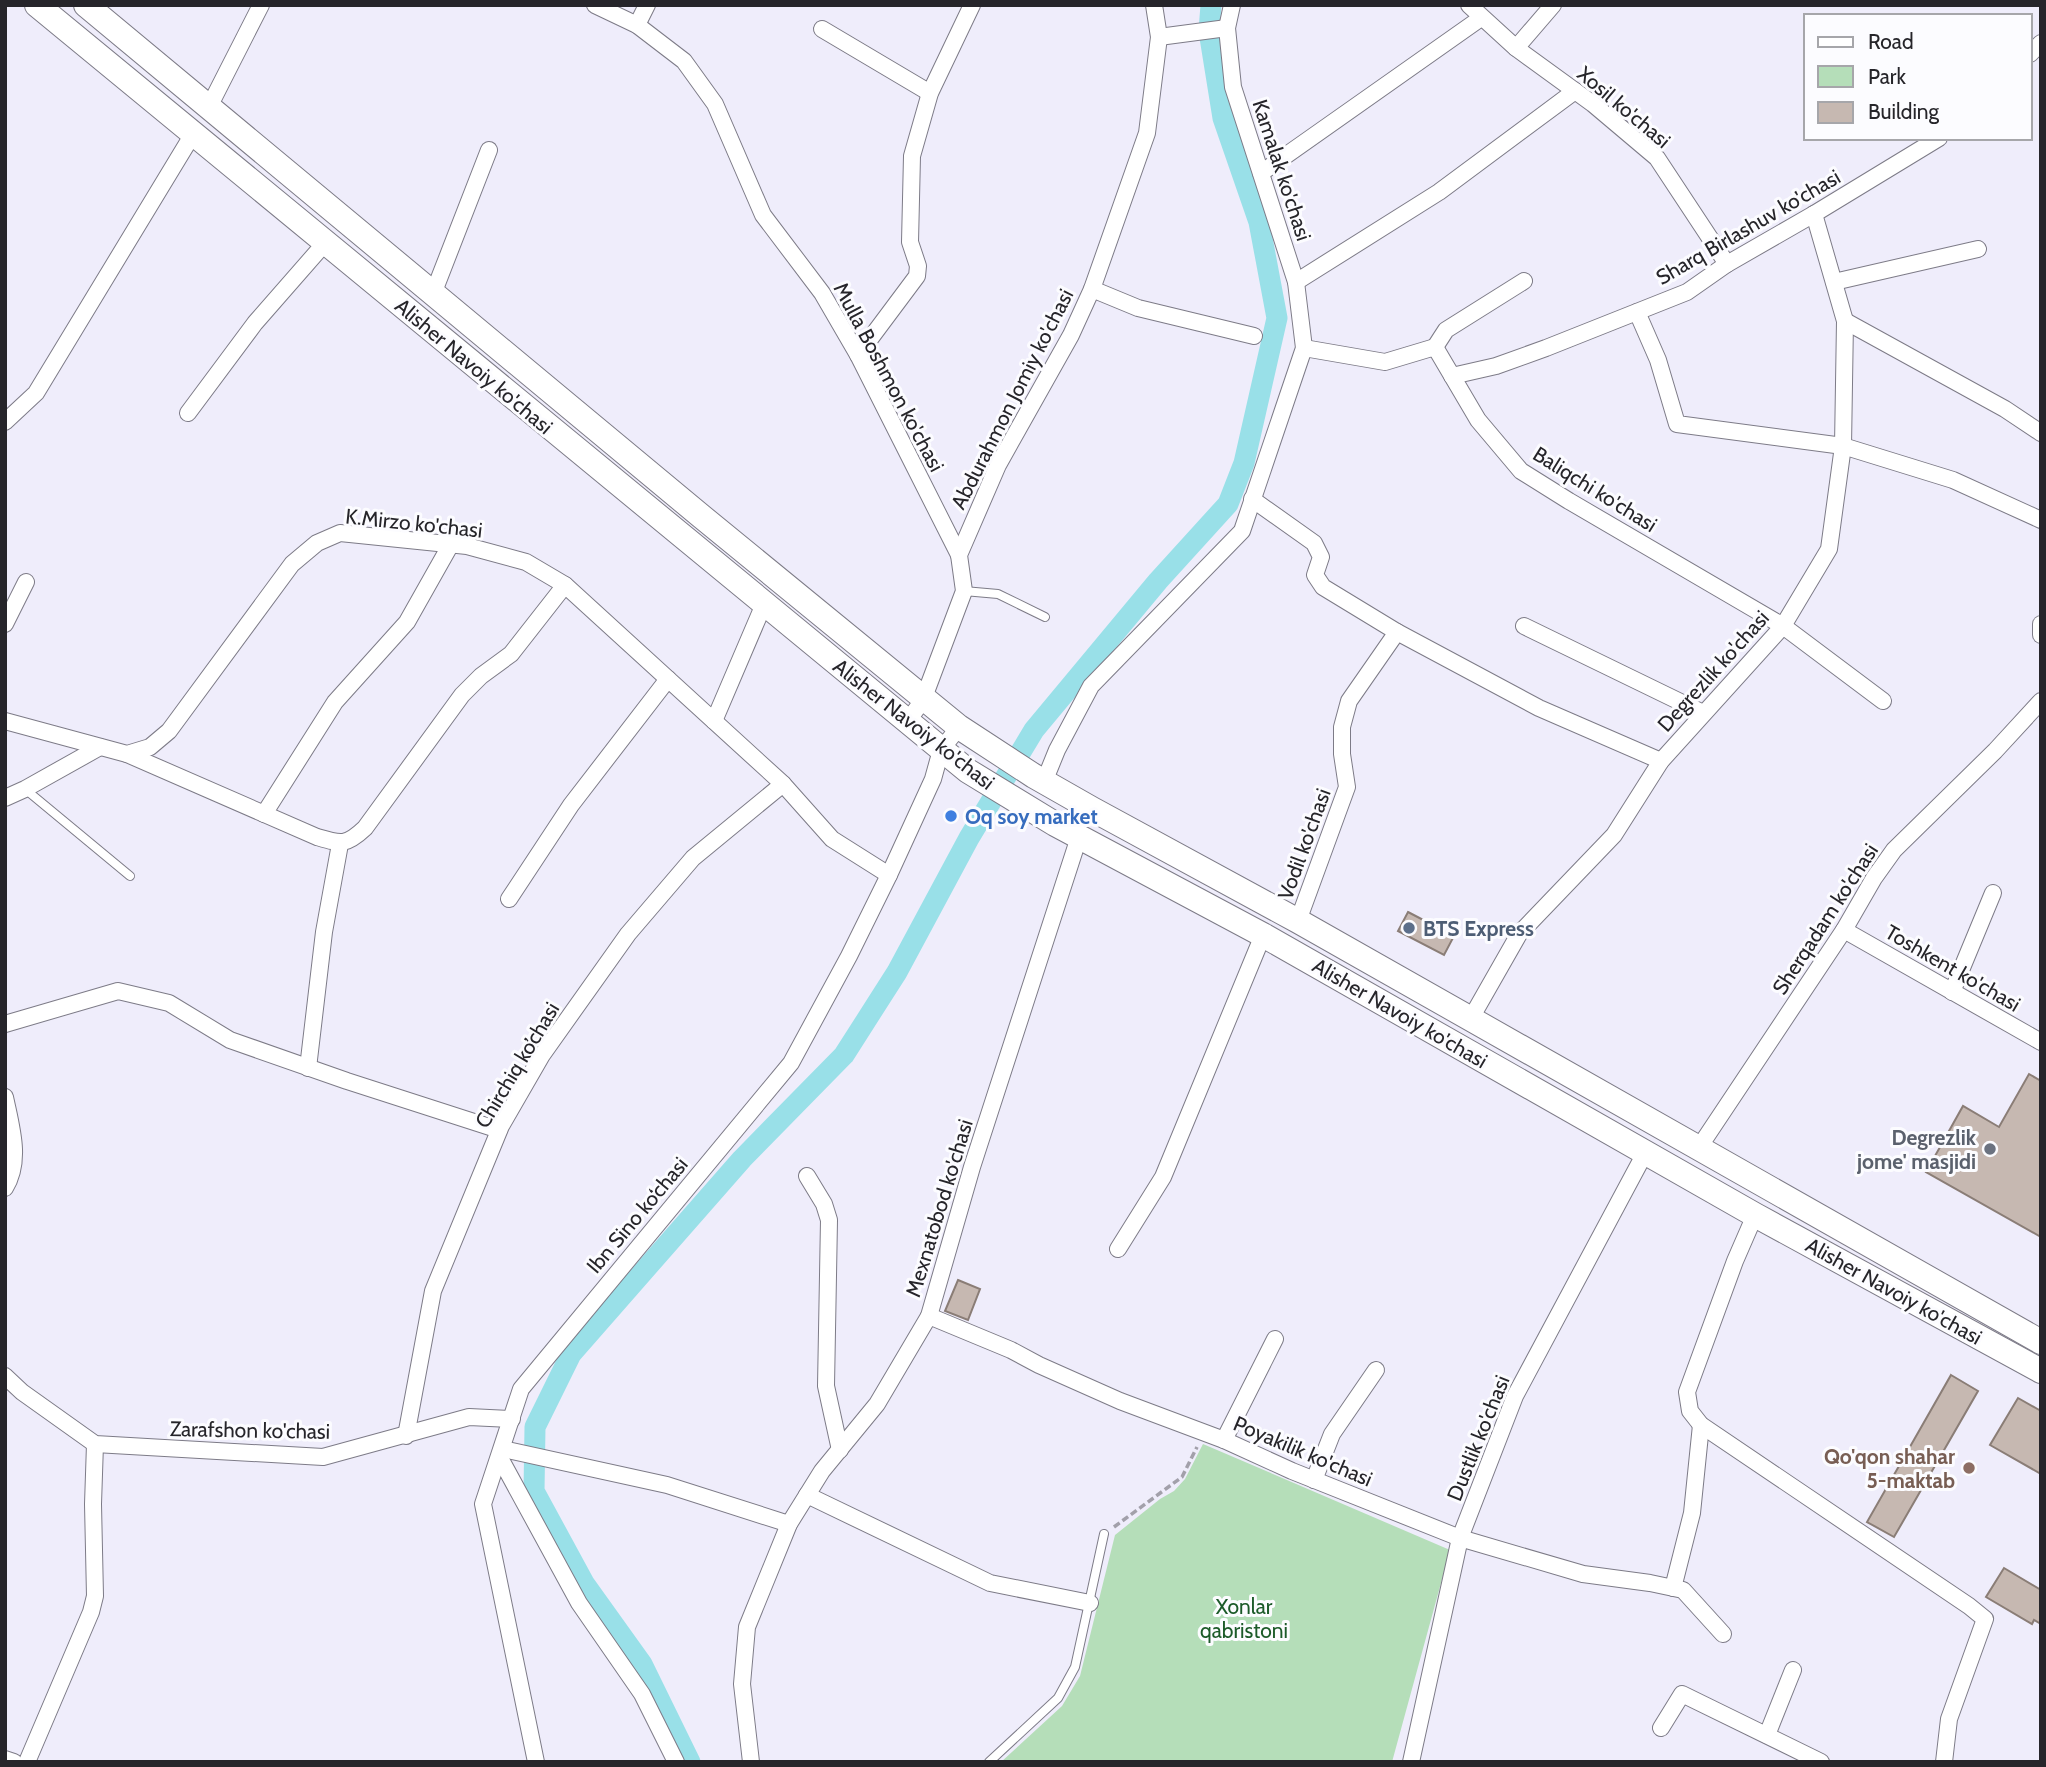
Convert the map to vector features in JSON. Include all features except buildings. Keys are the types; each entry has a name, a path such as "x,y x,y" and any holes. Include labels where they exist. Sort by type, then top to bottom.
{"main road":[{"name":"Alisher Navoiy ko'chasi","path":"37,5 968,771 1079,838 1263,935 1755,1215 2041,1371"},
{"name":"Alisher Navoiy ko'chasi","path":"86,5 923,700 959,727 1039,779 1298,921 2041,1342"}],"street":[{"path":"209,107 261,5"},
{"name":"Mulla Boshmon ko'chasi","path":"595,5 638,25 684,61 715,104 763,215 822,293 858,355 959,555"},
{"path":"638,25 647,5"},
{"path":"858,355 916,276 918,266 910,242 912,156 930,93 972,5"},
{"name":"Abdurahmon Jomiy ko'chasi","path":"959,555 998,465 1072,335 1092,289 1147,133 1159,37 1154,5"},
{"name":"Kamalak ko'chasi","path":"1232,5 1227,28 1233,87 1296,282 1304,348"},
{"name":"Xosil ko'chasi","path":"1469,5 1516,48 1575,91 1657,158 1727,264"},
{"path":"1516,48 1553,5"},
{"path":"1261,173 1481,18"},
{"path":"1159,37 1227,28"},
{"path":"822,29 930,93"},
{"path":"1296,282 1439,192 1575,91"},
{"path":"5,422 36,393 193,134"},
{"name":"Sharq Birlashuv ko'chasi","path":"1452,376 1496,366 1687,292 1727,264 1936,140"},
{"path":"433,294 489,150"},
{"name":"Degrezlik ko'chasi","path":"1470,1020 1519,934 1614,835 1661,761 1783,626 1829,549 1843,446 1845,321 1814,214"},
{"path":"188,413 242,344 255,323 325,243"},
{"path":"1833,282 1978,248"},
{"path":"1039,779 1091,686 1242,531 1304,348 1385,362 1435,347 1446,330 1524,281"},
{"path":"1092,289 1138,308 1254,336"},
{"path":"1637,312 1658,360 1677,424 1843,446 1953,480 2041,520"},
{"path":"1845,321 2005,409 2041,433"},
{"name":"Baliqchi ko'chasi","path":"1435,347 1478,420 1521,471 1783,626 1883,701"},
{"path":"1252,499 1314,542 1321,557 1315,575 1323,587 1397,632 1539,708 1661,761"},
{"name":"K.Mirzo ko'chasi","path":"127,754 150,747 169,731 292,564 317,543 340,533 467,546 526,562 565,585 783,784 832,839 889,874"},
{"path":"264,814 335,702 407,622 451,544"},
{"path":"906,722 923,700 964,591 959,555"},
{"path":"5,624 26,582"},
{"path":"5,721 127,754 317,837 340,844 353,840 365,828 462,695 481,676 511,654 565,585"},
{"path":"714,721 764,604"},
{"path":"2041,624 2041,635"},
{"path":"1524,626 1703,713"},
{"name":"Vodil ko'chasi","path":"1298,921 1347,787 1342,754 1342,727 1349,701 1397,632"},
{"path":"509,899 571,805 668,679"},
{"name":"Sherqadam ko'chasi","path":"1698,1149 1894,850 1995,751 2041,701"},
{"name":"Ibn Sino ko‘chasi","path":"536,1762 483,1504 521,1389 791,1063 849,956 889,874 933,779 941,750 959,727"},
{"path":"5,798 100,747"},
{"name":"Chirchiq ko’chasi","path":"406,1436 433,1291 499,1130 542,1055 628,934 693,858 783,784"},
{"name":"Mexnatobod ko'chasi","path":"751,1762 742,1684 747,1627 789,1524 822,1471 877,1405 929,1316 972,1167 1079,838"},
{"path":"308,1068 324,932 340,844"},
{"path":"1952,992 1993,893"},
{"name":"Toshkent ko'chasi","path":"1844,930 2041,1042"},
{"path":"1118,1249 1163,1177 1263,935"},
{"path":"5,1024 118,991 169,1003 230,1040 499,1130"},
{"path":"5,1097 15,1143 10,1180 5,1188"},
{"name":"Dustlik ko'chasi","path":"1411,1762 1460,1538 1515,1396 1645,1153"},
{"path":"807,1176 824,1204 829,1220 826,1386 840,1450"},
{"path":"1755,1215 1735,1261 1687,1392 1690,1411 1702,1425 1969,1605 1985,1619 1949,1719 1944,1762"},
{"name":"Poyakilik ko'chasi","path":"929,1316 1011,1350 1120,1401 1224,1440 1314,1480 1460,1538 1583,1574 1673,1588"},
{"path":"1224,1440 1275,1339"},
{"path":"1314,1480 1332,1434 1377,1370"},
{"path":"5,1376 22,1392 95,1444 95,1596 91,1612 27,1762"},
{"name":"Zarafshon ko'chasi","path":"95,1444 323,1457 469,1418 512,1419"},
{"path":"1702,1425 1692,1513 1673,1588 1684,1590 1723,1634"},
{"path":"502,1452 559,1461 667,1485 789,1524"},
{"path":"502,1452 579,1603 642,1694 676,1762"},
{"path":"807,1495 990,1583 1090,1603"},
{"path":"1767,1735 1793,1670"},
{"path":"1661,1728 1682,1694 1821,1762"},
{"path":"5,1759 14,1762"}],"lane":[{"path":"964,591 998,594 1045,617"},
{"path":"25,789 130,876"},
{"path":"989,1762 1058,1698 1074,1667 1104,1534"}],"path":[{"path":"1104,1534 1182,1477 1204,1433"}],"green space":[{"name":"Xonlar qabristoni","path":"1203,1444 1450,1550 1392,1762 1001,1762 1062,1706 1080,1676 1115,1535 1174,1491 1185,1479"}],"waterway":[{"path":"690,1762 642,1664 584,1583 534,1491 535,1427 571,1354 742,1159 844,1055 897,972 969,838 1034,730 1158,581 1228,504 1244,463 1277,318 1259,222 1223,118 1209,31 1211,5"}],"place":[{"name":"Oq soy market","path":"951,816"},
{"name":"BTS Express","path":"1409,928"},
{"name":"Degrezlik jome' masjidi","path":"1990,1149"},
{"name":"Qo'qon shahar 5-maktab","path":"1969,1468"}]}
